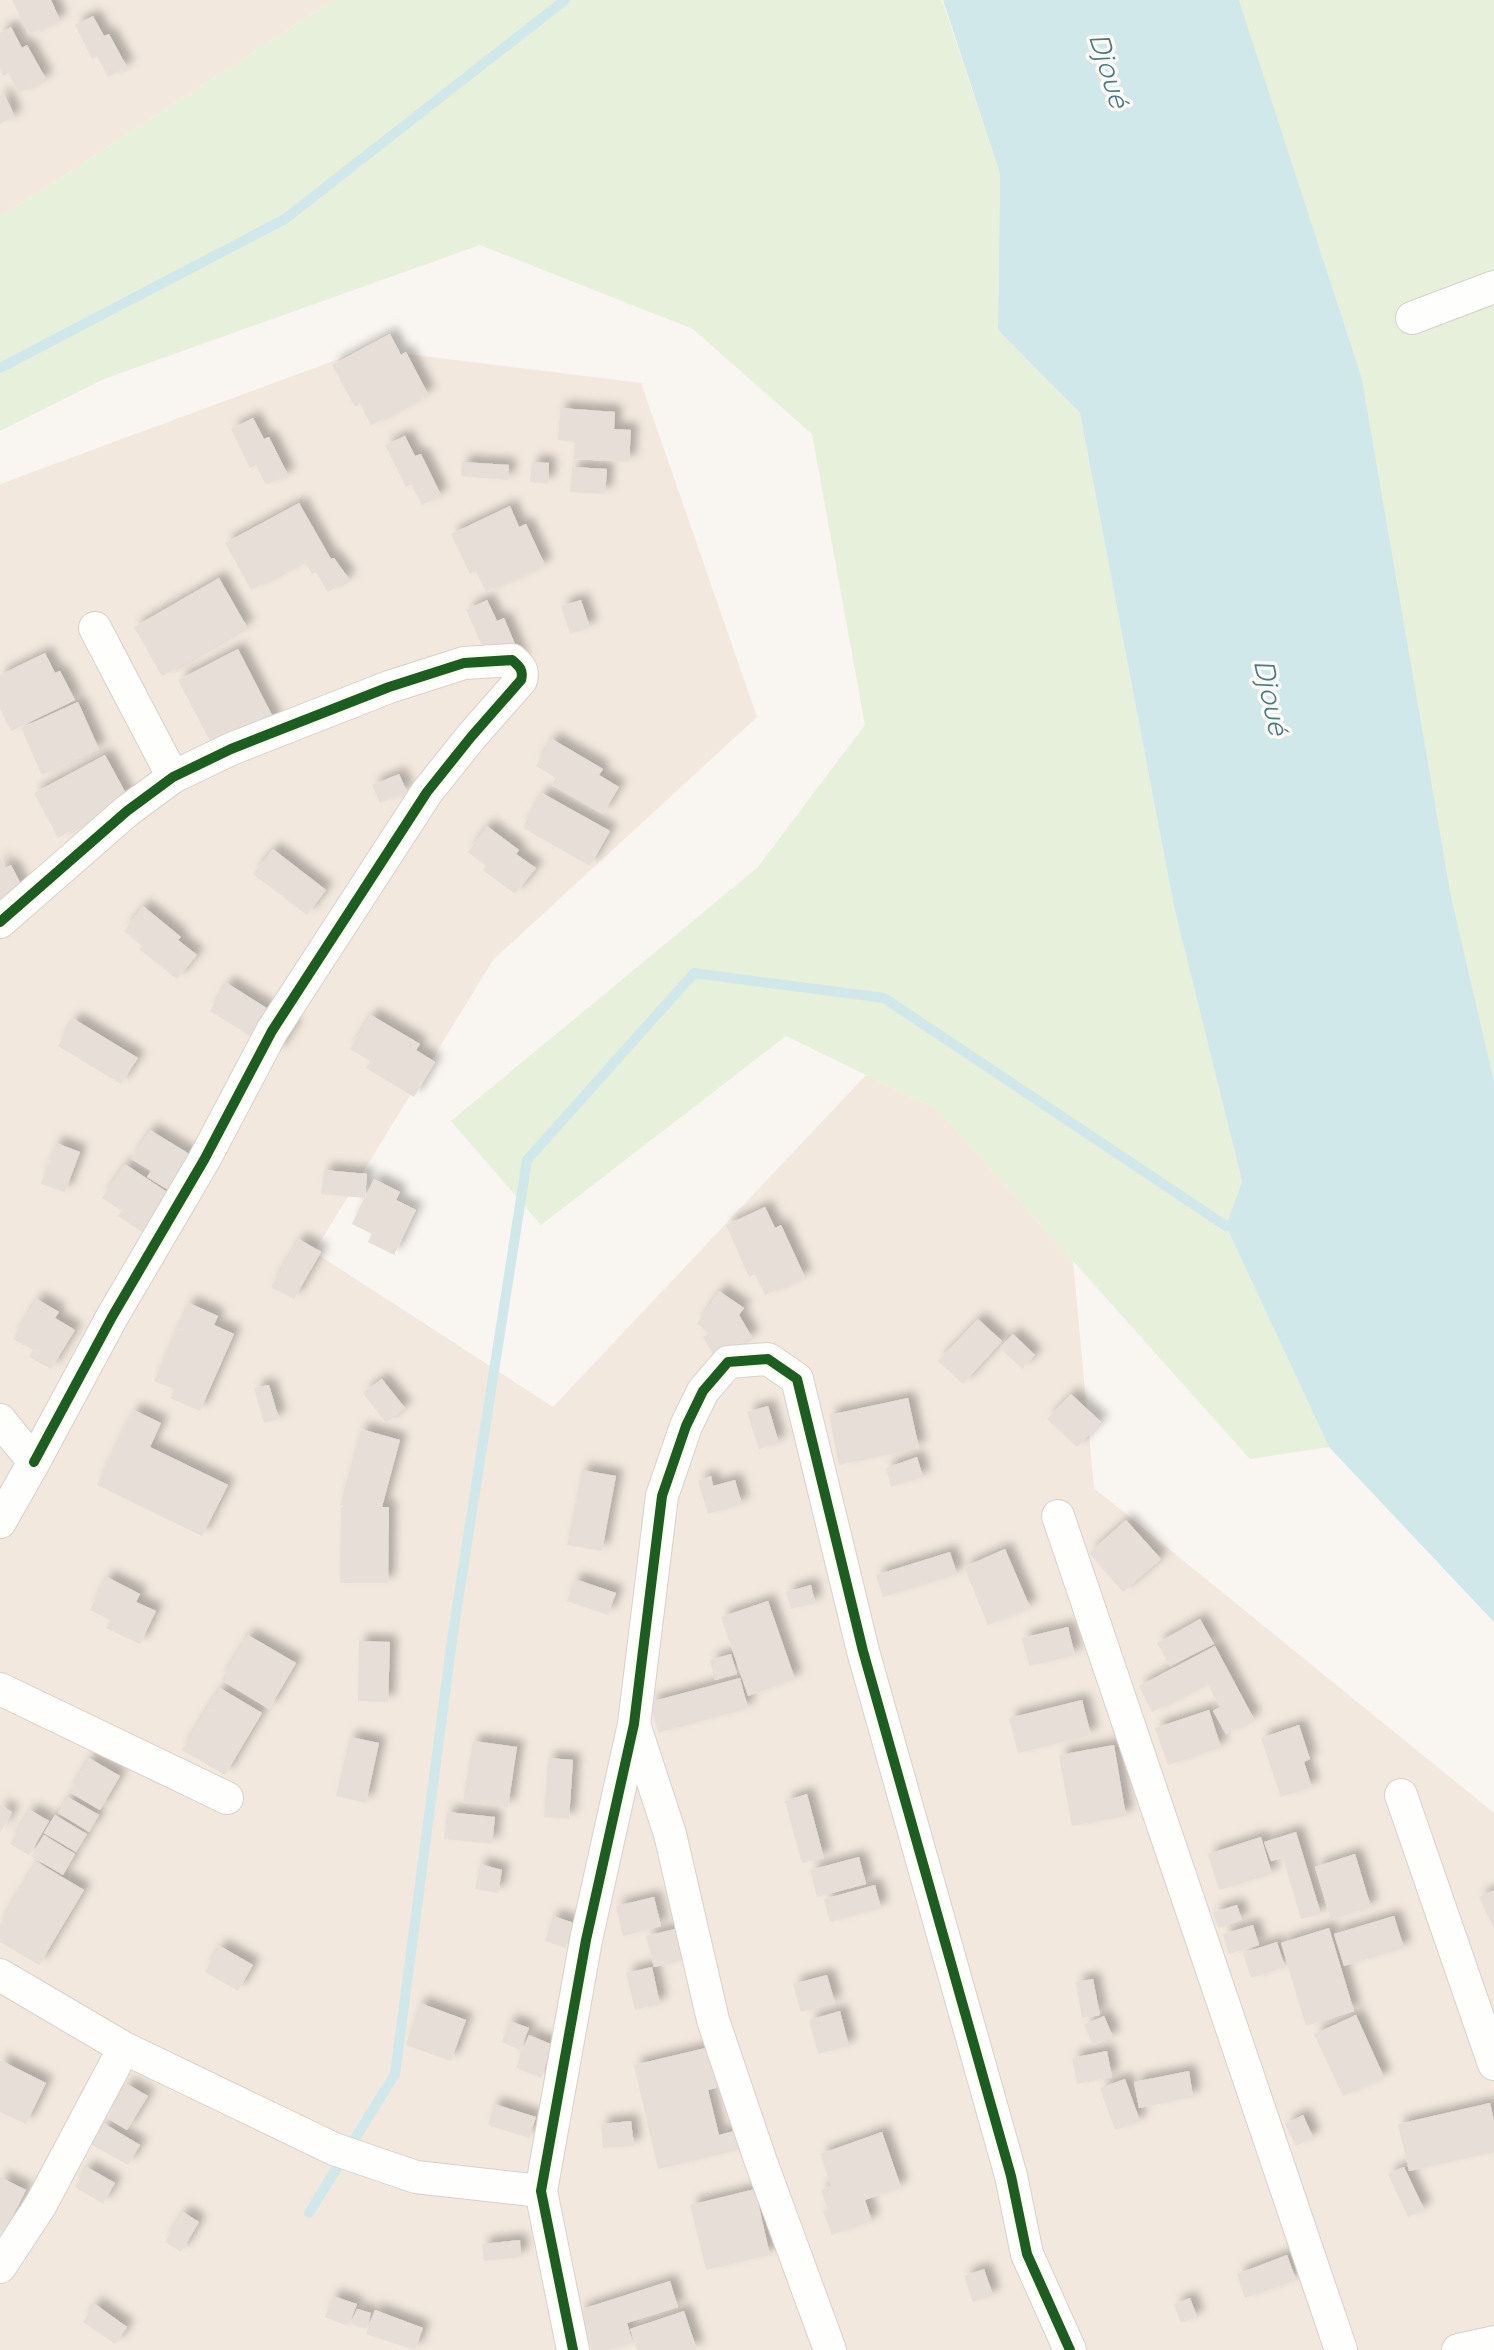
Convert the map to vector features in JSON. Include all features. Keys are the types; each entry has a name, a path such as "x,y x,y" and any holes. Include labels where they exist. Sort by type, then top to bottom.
{"street":[{"path":"1412,318 1494,287"},
{"path":"95,628 173,777"},
{"path":"0,922 127,811 173,777 231,749 361,698 464,663 512,660 520,667 523,674 521,680 427,792 272,1031 204,1160 112,1317 0,1522"},
{"path":"573,2350 541,2191 586,1940 634,1724 662,1496 686,1426 703,1391 728,1362 768,1359 797,1379 863,1651 1011,2176 1027,2254 1070,2350"},
{"path":"0,1420 34,1462"},
{"path":"1058,1516 1341,2350"},
{"path":"0,1689 227,1798"},
{"path":"634,1724 670,1834 713,2020 830,2350"},
{"path":"1401,1795 1494,2064"},
{"path":"0,1975 124,2048 334,2149 416,2177 541,2191"},
{"path":"0,2267 40,2206 124,2048"},
{"path":"1458,2350 1494,2342"}],"shaded area":[{"path":"0,0 333,0 0,217"},
{"path":"366,349 641,383 757,717 493,960 314,1252 553,1407 866,1075 938,1110 1073,1261 1094,1488 1494,1813 1494,2350 0,2350 0,484"}],"green space":[{"path":"333,0 942,0 1000,174 998,330 1080,413 1174,907 1242,1181 1226,1226 1329,1447 1250,1459 938,1110 786,1036 541,1225 451,1121 757,868 865,725 812,434 693,329 480,245 104,379 0,431 0,217"},
{"path":"1239,0 1494,0 1494,1081 1451,896 1362,379"}],"water":[{"name":"Djoué","path":"943,0 1239,0 1362,379 1451,896 1494,1081 1494,1622 1329,1447 1226,1226 1242,1181 1174,907 1080,413 998,330 1000,174"}],"building":[{"path":"12,0 51,0 60,20 29,35"},
{"path":"93,16 104,36 109,34 127,67 108,77 97,56 92,59 75,25"},
{"path":"11,27 22,48 27,45 46,79 19,93 8,73 3,76 0,70 0,33"},
{"path":"4,94 15,117 0,124 0,96"},
{"path":"390,334 401,355 406,352 428,394 371,425 360,404 355,407 332,365"},
{"path":"560,408 615,412 614,429 631,430 629,462 574,459 575,442 558,440"},
{"path":"253,418 264,439 269,437 288,475 266,485 256,465 250,468 231,429"},
{"path":"405,436 415,456 421,454 441,495 422,505 411,484 406,487 385,445"},
{"path":"462,462 509,465 508,480 461,476"},
{"path":"532,462 549,463 548,484 530,482"},
{"path":"572,467 607,469 605,494 570,492"},
{"path":"299,503 331,559 334,558 349,579 328,592 316,572 312,574 304,561 251,590 225,543"},
{"path":"510,506 519,527 526,524 545,565 486,592 476,571 470,574 451,534"},
{"path":"219,578 247,627 162,676 134,627"},
{"path":"487,600 497,621 504,618 523,663 486,654 466,610"},
{"path":"581,600 590,627 570,634 561,606"},
{"path":"238,649 276,723 217,754 178,680"},
{"path":"45,653 55,673 60,671 75,700 11,731 0,709 0,675"},
{"path":"78,702 99,749 42,775 21,728"},
{"path":"552,739 603,769 599,775 619,787 603,814 552,785 556,778 536,766"},
{"path":"105,755 129,799 58,838 34,793"},
{"path":"399,774 407,792 380,803 372,785"},
{"path":"542,793 610,831 590,866 523,828"},
{"path":"487,826 519,850 516,854 536,868 515,894 483,870 486,866 468,852"},
{"path":"273,849 326,890 307,915 253,874"},
{"path":"0,857 5,868 11,865 25,892 0,905"},
{"path":"143,906 181,937 178,940 197,955 177,979 139,949 142,946 124,931"},
{"path":"227,983 295,1026 277,1053 210,1011"},
{"path":"371,1015 420,1044 416,1050 435,1062 414,1097 366,1068 370,1061 350,1049"},
{"path":"74,1019 138,1058 121,1084 58,1046"},
{"path":"150,1130 191,1155 188,1202 147,1177 151,1171 131,1159"},
{"path":"56,1143 80,1152 65,1192 41,1184"},
{"path":"125,1164 167,1192 164,1197 183,1210 160,1244 118,1216 122,1211 102,1198"},
{"path":"324,1170 367,1174 365,1198 374,1179 400,1192 396,1200 416,1210 394,1255 368,1242 372,1234 352,1224 364,1198 321,1194"},
{"path":"765,1207 775,1228 781,1225 805,1277 765,1295 755,1274 749,1277 726,1225"},
{"path":"299,1239 321,1252 294,1299 271,1287"},
{"path":"719,1291 744,1308 739,1315 752,1337 716,1359 703,1337 709,1333 697,1324"},
{"path":"37,1299 59,1312 55,1318 75,1330 51,1369 29,1357 33,1350 13,1339"},
{"path":"189,1303 218,1316 214,1325 234,1334 200,1411 170,1398 174,1389 154,1381"},
{"path":"978,1319 1002,1341 963,1384 938,1361"},
{"path":"1013,1334 1035,1355 1022,1369 1000,1348"},
{"path":"382,1379 405,1408 386,1423 363,1393"},
{"path":"269,1385 279,1419 264,1423 254,1388"},
{"path":"1071,1394 1101,1422 1077,1447 1047,1419"},
{"path":"908,1398 919,1448 839,1465 829,1415"},
{"path":"768,1406 779,1443 759,1449 747,1412"},
{"path":"134,1410 161,1423 150,1447 228,1485 202,1536 97,1485"},
{"path":"361,1429 400,1440 382,1507 389,1507 388,1583 340,1583 341,1507 349,1507 340,1505"},
{"path":"917,1457 923,1477 891,1487 886,1468"},
{"path":"582,1470 616,1476 602,1551 567,1545"},
{"path":"711,1476 713,1486 735,1480 742,1504 708,1514 698,1481"},
{"path":"1126,1520 1161,1559 1123,1592 1089,1553"},
{"path":"1005,1549 1030,1607 988,1625 964,1567"},
{"path":"950,1552 957,1574 883,1597 876,1575"},
{"path":"107,1577 140,1594 136,1602 156,1611 140,1644 106,1628 110,1620 90,1610"},
{"path":"575,1579 616,1593 608,1615 567,1601"},
{"path":"811,1585 815,1603 791,1609 786,1592"},
{"path":"768,1601 795,1679 748,1696 721,1617"},
{"path":"1200,1619 1214,1644 1170,1666 1157,1643"},
{"path":"1068,1627 1075,1655 1029,1666 1022,1638"},
{"path":"248,1635 296,1663 269,1709 221,1680"},
{"path":"359,1641 390,1642 388,1702 358,1701"},
{"path":"1215,1646 1254,1719 1226,1734 1213,1711 1220,1707 1207,1683 1152,1712 1139,1686"},
{"path":"731,1654 737,1674 715,1680 710,1660"},
{"path":"740,1678 748,1708 658,1733 650,1702"},
{"path":"220,1688 262,1713 225,1775 182,1750"},
{"path":"1082,1700 1091,1735 1018,1753 1009,1718"},
{"path":"1209,1710 1221,1747 1168,1765 1155,1728"},
{"path":"1299,1725 1310,1759 1304,1762 1312,1787 1281,1797 1261,1738"},
{"path":"350,1737 379,1743 366,1803 336,1796"},
{"path":"473,1741 517,1747 508,1807 463,1802"},
{"path":"1114,1745 1126,1816 1072,1826 1059,1755"},
{"path":"89,1758 120,1776 100,1810 69,1792"},
{"path":"548,1758 573,1760 569,1819 544,1817"},
{"path":"807,1794 824,1858 802,1863 785,1801"},
{"path":"68,1797 99,1815 89,1832 58,1813"},
{"path":"0,1805 12,1812 0,1833"},
{"path":"30,1810 49,1821 29,1855 10,1844"},
{"path":"447,1812 495,1817 492,1844 444,1839"},
{"path":"55,1815 87,1834 76,1852 44,1833"},
{"path":"1296,1832 1321,1914 1301,1919 1283,1858 1271,1861 1264,1842"},
{"path":"44,1835 75,1854 63,1875 31,1856"},
{"path":"1261,1837 1272,1874 1219,1890 1208,1854"},
{"path":"1355,1854 1371,1907 1331,1920 1315,1867"},
{"path":"859,1857 866,1884 817,1897 810,1870"},
{"path":"37,1862 84,1890 39,1965 0,1942 0,1924"},
{"path":"480,1864 502,1870 498,1893 475,1889"},
{"path":"875,1885 881,1908 830,1922 824,1899"},
{"path":"1494,1890 1494,1929 1479,1897"},
{"path":"654,1897 661,1926 623,1936 616,1906"},
{"path":"1237,1905 1242,1920 1218,1928 1213,1912"},
{"path":"553,1916 574,1923 565,1948 545,1941"},
{"path":"1394,1916 1404,1948 1344,1966 1334,1934"},
{"path":"1253,1925 1259,1945 1229,1954 1223,1934"},
{"path":"687,1926 694,1958 654,1967 646,1936"},
{"path":"1329,1928 1354,2011 1306,2026 1281,1943"},
{"path":"1277,1942 1285,1967 1251,1978 1243,1953"},
{"path":"220,1946 253,1965 238,1991 205,1972"},
{"path":"652,1967 660,2004 635,2010 626,1973"},
{"path":"827,1975 835,2003 801,2012 793,1984"},
{"path":"1093,1979 1100,2015 1082,2018 1076,1982"},
{"path":"420,2003 466,2020 451,2061 406,2045"},
{"path":"840,2011 849,2046 818,2054 809,2020"},
{"path":"1356,2015 1384,2077 1343,2096 1314,2034"},
{"path":"1104,2016 1113,2037 1093,2045 1084,2025"},
{"path":"510,2021 529,2028 520,2050 502,2042"},
{"path":"529,2035 553,2045 541,2078 516,2068"},
{"path":"718,2045 727,2085 708,2090 719,2135 738,2130 742,2149 658,2169 634,2065"},
{"path":"1107,2051 1112,2077 1077,2084 1072,2058"},
{"path":"0,2060 46,2083 26,2124 0,2112"},
{"path":"1189,2071 1193,2097 1139,2108 1134,2082"},
{"path":"1125,2079 1140,2121 1115,2130 1100,2088"},
{"path":"127,2084 148,2096 127,2130 107,2118"},
{"path":"1490,2103 1494,2120 1494,2152 1409,2171 1398,2124"},
{"path":"494,2104 536,2117 529,2138 488,2125"},
{"path":"1303,2115 1313,2137 1296,2146 1285,2124"},
{"path":"631,2121 634,2146 603,2148 601,2124"},
{"path":"105,2124 140,2145 128,2165 92,2145"},
{"path":"882,2132 901,2187 865,2200 872,2221 832,2235 823,2211 828,2209 821,2190 831,2186 820,2154"},
{"path":"87,2167 115,2183 103,2204 75,2187"},
{"path":"1404,2167 1424,2209 1408,2217 1388,2174"},
{"path":"0,2177 26,2190 4,2233 0,2231"},
{"path":"755,2189 770,2255 706,2270 690,2205"},
{"path":"183,2212 199,2222 181,2252 165,2242"},
{"path":"520,2240 521,2257 484,2261 482,2244"},
{"path":"1287,2255 1296,2280 1245,2298 1237,2274"},
{"path":"984,2269 993,2295 973,2302 964,2276"},
{"path":"670,2281 678,2307 627,2323 633,2343 609,2350 592,2350 579,2310"},
{"path":"333,2296 357,2304 348,2326 325,2317"},
{"path":"1190,2298 1197,2317 1181,2323 1174,2304"},
{"path":"95,2304 127,2327 115,2344 83,2322"},
{"path":"357,2309 371,2313 366,2329 351,2324"},
{"path":"375,2310 423,2328 415,2350 366,2334"},
{"path":"684,2311 697,2350 637,2350 630,2329"}],"waterway":[{"path":"0,368 285,219 565,0"},
{"path":"309,2213 395,2074 453,1633 527,1160 694,973 884,998 1226,1226 1236,1224"}],"cycle path":[{"path":"0,922 127,811 173,777 231,749 389,687 464,663 512,660 520,668 521,680 427,792 272,1031 204,1160 112,1317 34,1462"},
{"path":"573,2350 541,2191 586,1940 634,1724 662,1496 686,1426 703,1391 728,1362 768,1359 797,1379 863,1651 1011,2176 1027,2254 1070,2350"}]}
